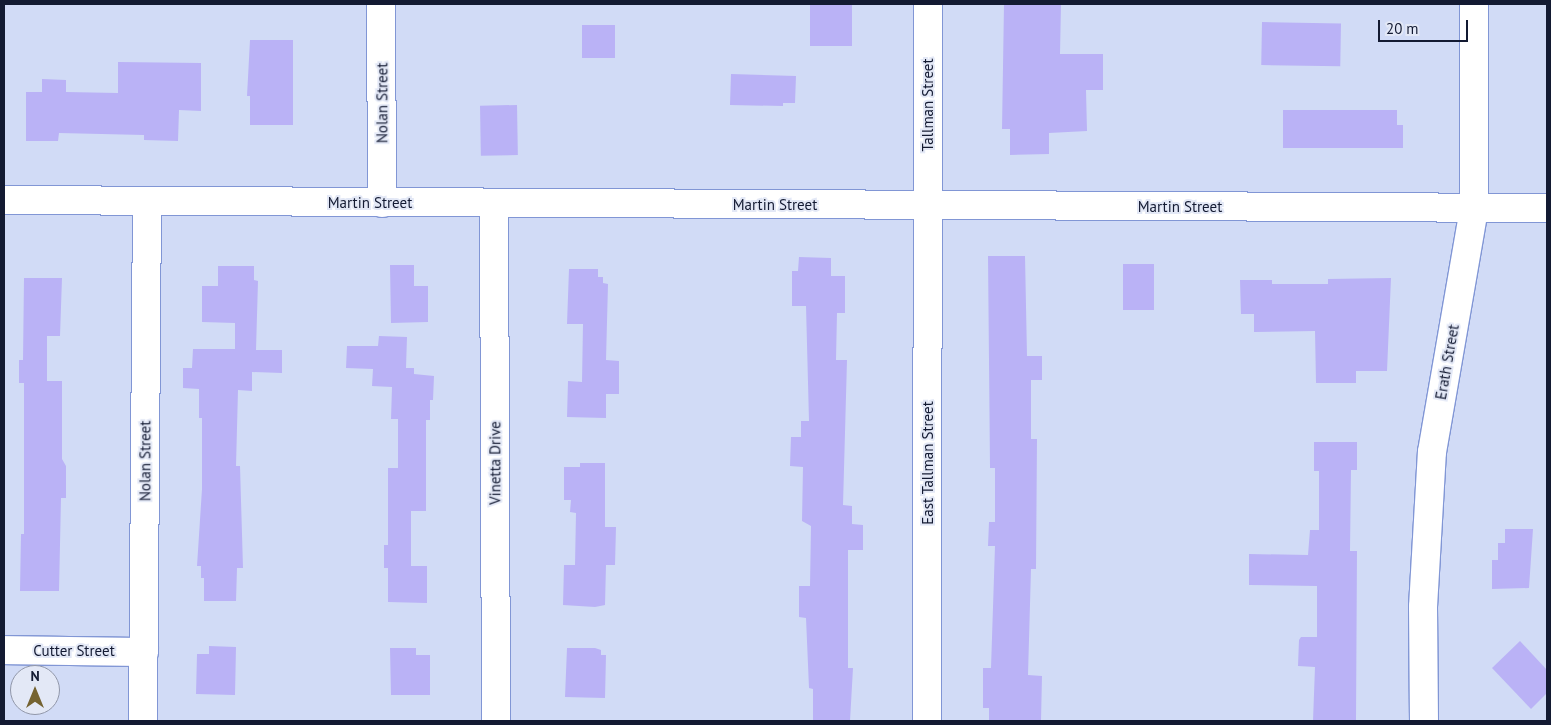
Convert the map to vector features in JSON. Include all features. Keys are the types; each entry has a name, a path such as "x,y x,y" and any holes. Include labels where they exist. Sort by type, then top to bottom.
{"street":[{"name":"Nolan Street","path":"381,4 382,203"},
{"name":"Tallman Street","path":"928,4 928,206"},
{"name":"Erath Street","path":"1424,721 1423,607 1432,452 1474,208 1474,4"},
{"name":"Martin Street","path":"4,200 1547,208"},
{"name":"Nolan Street","path":"143,721 147,202"},
{"name":"Vinetta Drive","path":"494,204 496,721"},
{"name":"East Tallman Street","path":"927,721 928,206"},
{"name":"Cutter Street","path":"4,650 144,652"}],"building":[{"path":"810,4 852,4 852,46 810,46"},
{"path":"1004,4 1061,4 1060,54 1103,54 1103,90 1086,90 1087,131 1049,133 1049,154 1010,155 1010,129 1002,129"},
{"path":"1262,22 1341,23 1340,66 1261,65"},
{"path":"582,25 615,25 615,58 582,58"},
{"path":"250,40 293,40 293,125 250,125 250,96 247,96"},
{"path":"118,62 201,63 201,111 179,110 178,141 144,140 144,135 59,133 58,141 26,141 26,92 42,92 42,79 66,80 66,92 118,93"},
{"path":"731,74 796,76 795,103 783,103 783,106 730,105"},
{"path":"517,105 518,155 481,156 480,106"},
{"path":"1283,110 1397,110 1397,125 1403,125 1403,148 1283,148"},
{"path":"988,256 1025,256 1027,356 1042,356 1042,380 1031,380 1031,439 1037,439 1036,569 1031,569 1028,675 1042,676 1041,721 989,721 989,708 983,708 983,668 991,668 995,546 988,546 989,522 995,522 995,468 990,468"},
{"path":"799,257 831,258 831,276 845,276 845,313 837,313 836,360 847,360 843,505 852,506 852,524 863,525 863,550 848,550 848,668 853,668 850,721 813,721 813,689 809,688 806,618 799,617 799,586 810,586 811,526 802,521 803,467 790,466 791,437 801,437 801,421 809,421 806,306 792,306 792,271 798,271"},
{"path":"1123,264 1154,264 1154,310 1123,310"},
{"path":"390,265 414,265 414,286 428,286 428,322 391,323"},
{"path":"218,266 254,266 254,280 258,281 256,350 282,350 282,373 252,372 252,391 238,390 236,466 240,466 243,568 237,568 236,601 204,601 204,578 201,578 201,566 197,566 202,489 202,418 199,418 199,389 183,388 183,368 192,368 193,349 235,349 235,323 202,322 202,286 218,286"},
{"path":"569,269 598,269 598,277 603,277 603,283 608,284 606,360 619,361 619,394 606,394 606,418 567,417 568,381 582,382 583,324 567,324"},
{"path":"24,278 62,278 60,336 47,336 47,381 62,381 62,459 66,466 66,498 61,498 59,591 20,591 21,534 24,534 24,383 19,383 19,360 23,360"},
{"path":"1391,278 1387,371 1356,371 1356,383 1316,383 1315,331 1254,332 1254,314 1241,314 1240,280 1272,280 1272,284 1328,284 1328,279"},
{"path":"379,336 407,337 406,368 414,368 414,374 434,376 433,400 430,400 430,420 426,420 426,511 411,511 411,566 427,566 427,603 388,602 388,568 384,568 384,545 388,545 388,468 398,468 398,419 391,419 392,387 372,386 373,369 346,368 347,346 378,346"},
{"path":"1314,442 1357,442 1357,470 1351,470 1350,551 1357,551 1356,721 1313,721 1315,667 1298,666 1299,640 1301,637 1317,637 1317,586 1249,585 1249,554 1308,555 1310,530 1319,530 1319,471 1314,471"},
{"path":"580,463 605,463 605,527 616,527 615,565 606,565 605,605 595,607 563,605 564,565 575,565 576,513 570,512 571,500 564,500 564,467 580,467"},
{"path":"1505,529 1533,529 1529,588 1492,589 1492,560 1498,560 1498,543 1505,543"},
{"path":"1520,641 1547,670 1547,693 1531,709 1492,668"},
{"path":"209,646 236,647 235,695 196,694 197,654 209,654"},
{"path":"390,648 416,648 416,655 430,655 430,695 391,695"},
{"path":"567,648 595,648 601,650 601,655 606,655 605,698 565,697"}]}
